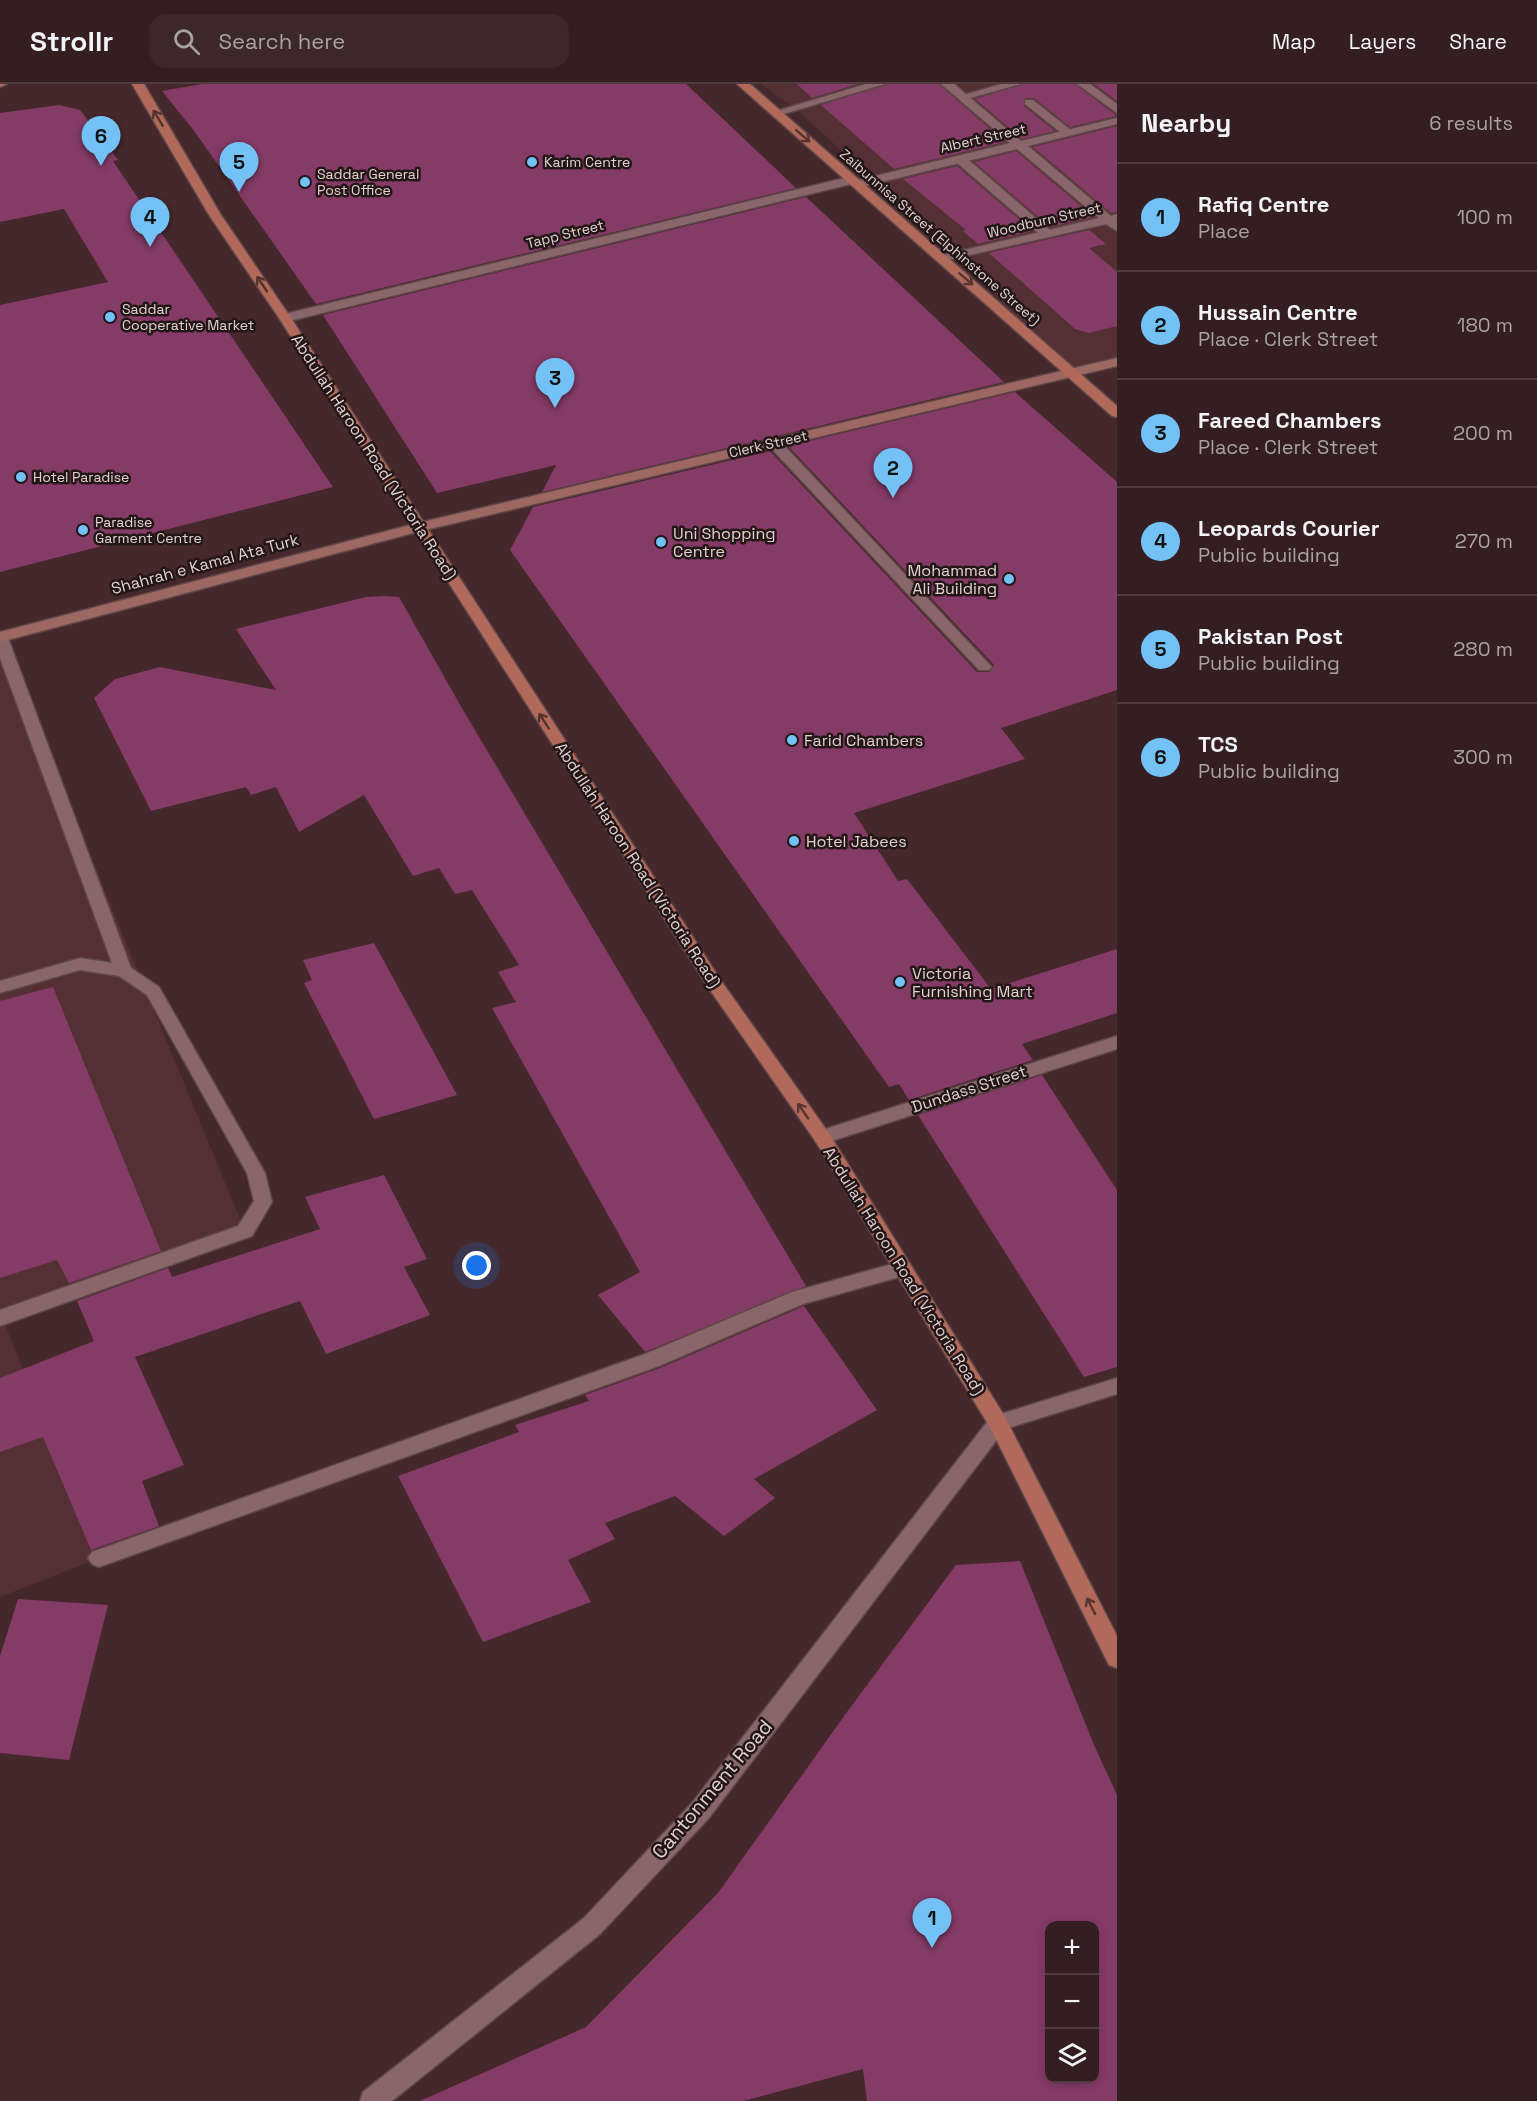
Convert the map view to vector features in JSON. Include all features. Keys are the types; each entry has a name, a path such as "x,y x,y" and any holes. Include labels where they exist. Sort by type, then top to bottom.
{"main road":[{"name":"Abdullah Haroon Road (Victoria Road)","path":"138,84 215,215 285,318 709,976 822,1137 998,1423 1117,1658"},
{"name":"Zaibunnisa Street (Elphinstone Street)","path":"743,84 1117,412"}],"street":[{"path":"776,112 879,84"},
{"path":"947,84 1114,221"},
{"path":"963,97 1015,84"},
{"path":"1083,84 1117,110"},
{"path":"1029,102 1068,133"},
{"name":"Albert Street","path":"855,182 1117,121"},
{"path":"960,159 1047,234"},
{"name":"Tapp Street","path":"285,318 855,182"},
{"name":"Woodburn Street","path":"943,259 1047,234 1114,221"},
{"name":"Clerk Street","path":"418,527 1117,362"},
{"path":"774,443 984,667"},
{"name":"Shahrah e Kamal Ata Turk","path":"0,637 418,527"},
{"path":"0,637 124,971"},
{"path":"0,987 80,964 124,971 153,991 256,1173 263,1202 245,1231 0,1318"},
{"name":"Dundass Street","path":"822,1137 1117,1042"},
{"path":"99,1558 652,1360 799,1297 903,1269"},
{"path":"998,1423 1117,1386"},
{"name":"Cantonment Road","path":"372,2101 592,1926 700,1811 998,1423"}],"shaded area":[{"path":"761,84 1117,84 1117,362 1071,372 956,256 795,108"},
{"path":"0,637 245,1231 2,1317 99,1558 0,1597"}],"building":[{"path":"202,84 686,84 796,188 316,304 195,132 162,91"},
{"path":"797,84 858,84 812,98"},
{"path":"887,84 939,84 1005,142 894,169 821,105"},
{"path":"1023,84 1075,84 1117,116 1070,127 1034,98 1025,98 1024,106 1055,131 1022,139 975,99"},
{"path":"1094,84 1117,84 1117,101"},
{"path":"59,105 80,110 118,160 113,161 333,487 0,572 0,305 108,282 64,209 0,222 0,113"},
{"path":"1117,126 1117,212 1111,213 1033,147"},
{"path":"1016,151 1094,217 1050,227 974,162"},
{"path":"957,166 1033,231 978,244 963,231 966,230 903,179"},
{"path":"806,197 1004,382 542,492 556,465 437,493 323,315"},
{"path":"1089,230 1106,244 1089,248 1117,272 1117,326 1089,333 1075,329 989,253"},
{"path":"1015,392 1117,482 1117,690 1001,728 1025,759 854,813 898,881 907,879 991,989 1117,949 1117,1013 1022,1044 1033,1060 909,1100 899,1084 889,1087 510,550 533,507 770,451 977,672 989,672 994,665 788,446"},
{"path":"366,597 399,597 463,710 806,1286 645,1352 598,1295 640,1272 492,1008 516,1002 498,972 519,965 472,890 455,894 439,868 413,876 364,795 299,832 276,787 251,795 246,787 151,811 94,698 115,679 160,667 276,690 236,629"},
{"path":"374,943 457,1095 374,1119 304,983 312,980 303,960"},
{"path":"53,987 161,1251 69,1283 57,1260 0,1278 0,1001"},
{"path":"1042,1075 1117,1190 1117,1367 1084,1377 918,1115"},
{"path":"384,1175 427,1259 404,1267 430,1315 326,1354 300,1301 135,1357 184,1465 142,1481 159,1526 91,1550 43,1437 0,1452 0,1378 94,1341 77,1301 168,1268 172,1277 320,1229 305,1197"},
{"path":"804,1306 877,1410 754,1479 775,1498 724,1536 675,1496 605,1523 615,1539 568,1560 591,1602 483,1642 398,1476 519,1432 515,1425 589,1401 585,1395 660,1368"},
{"path":"1020,1561 1094,1745 1117,1795 1117,2101 867,2101 863,2069 743,2101 420,2101 586,2027 718,1893 847,1712 956,1565"},
{"path":"18,1599 108,1605 69,1760 0,1753 0,1656"}],"place":[{"name":"Karim Centre","path":"532,162"},
{"name":"TCS","path":"101,166"},
{"name":"Saddar General Post Office","path":"305,182"},
{"name":"Pakistan Post","path":"239,192"},
{"name":"Leopards Courier","path":"150,247"},
{"name":"Saddar Cooperative Market","path":"110,317"},
{"name":"Fareed Chambers","path":"555,408"},
{"name":"Hotel Paradise","path":"21,477"},
{"name":"Hussain Centre","path":"893,498"},
{"name":"Paradise Garment Centre","path":"83,530"},
{"name":"Uni Shopping Centre","path":"661,542"},
{"name":"Mohammad Ali Building","path":"1009,579"},
{"name":"Farid Chambers","path":"792,740"},
{"name":"Hotel Jabees","path":"794,841"},
{"name":"Victoria Furnishing Mart","path":"900,982"},
{"name":"Rafiq Centre","path":"932,1948"}]}
